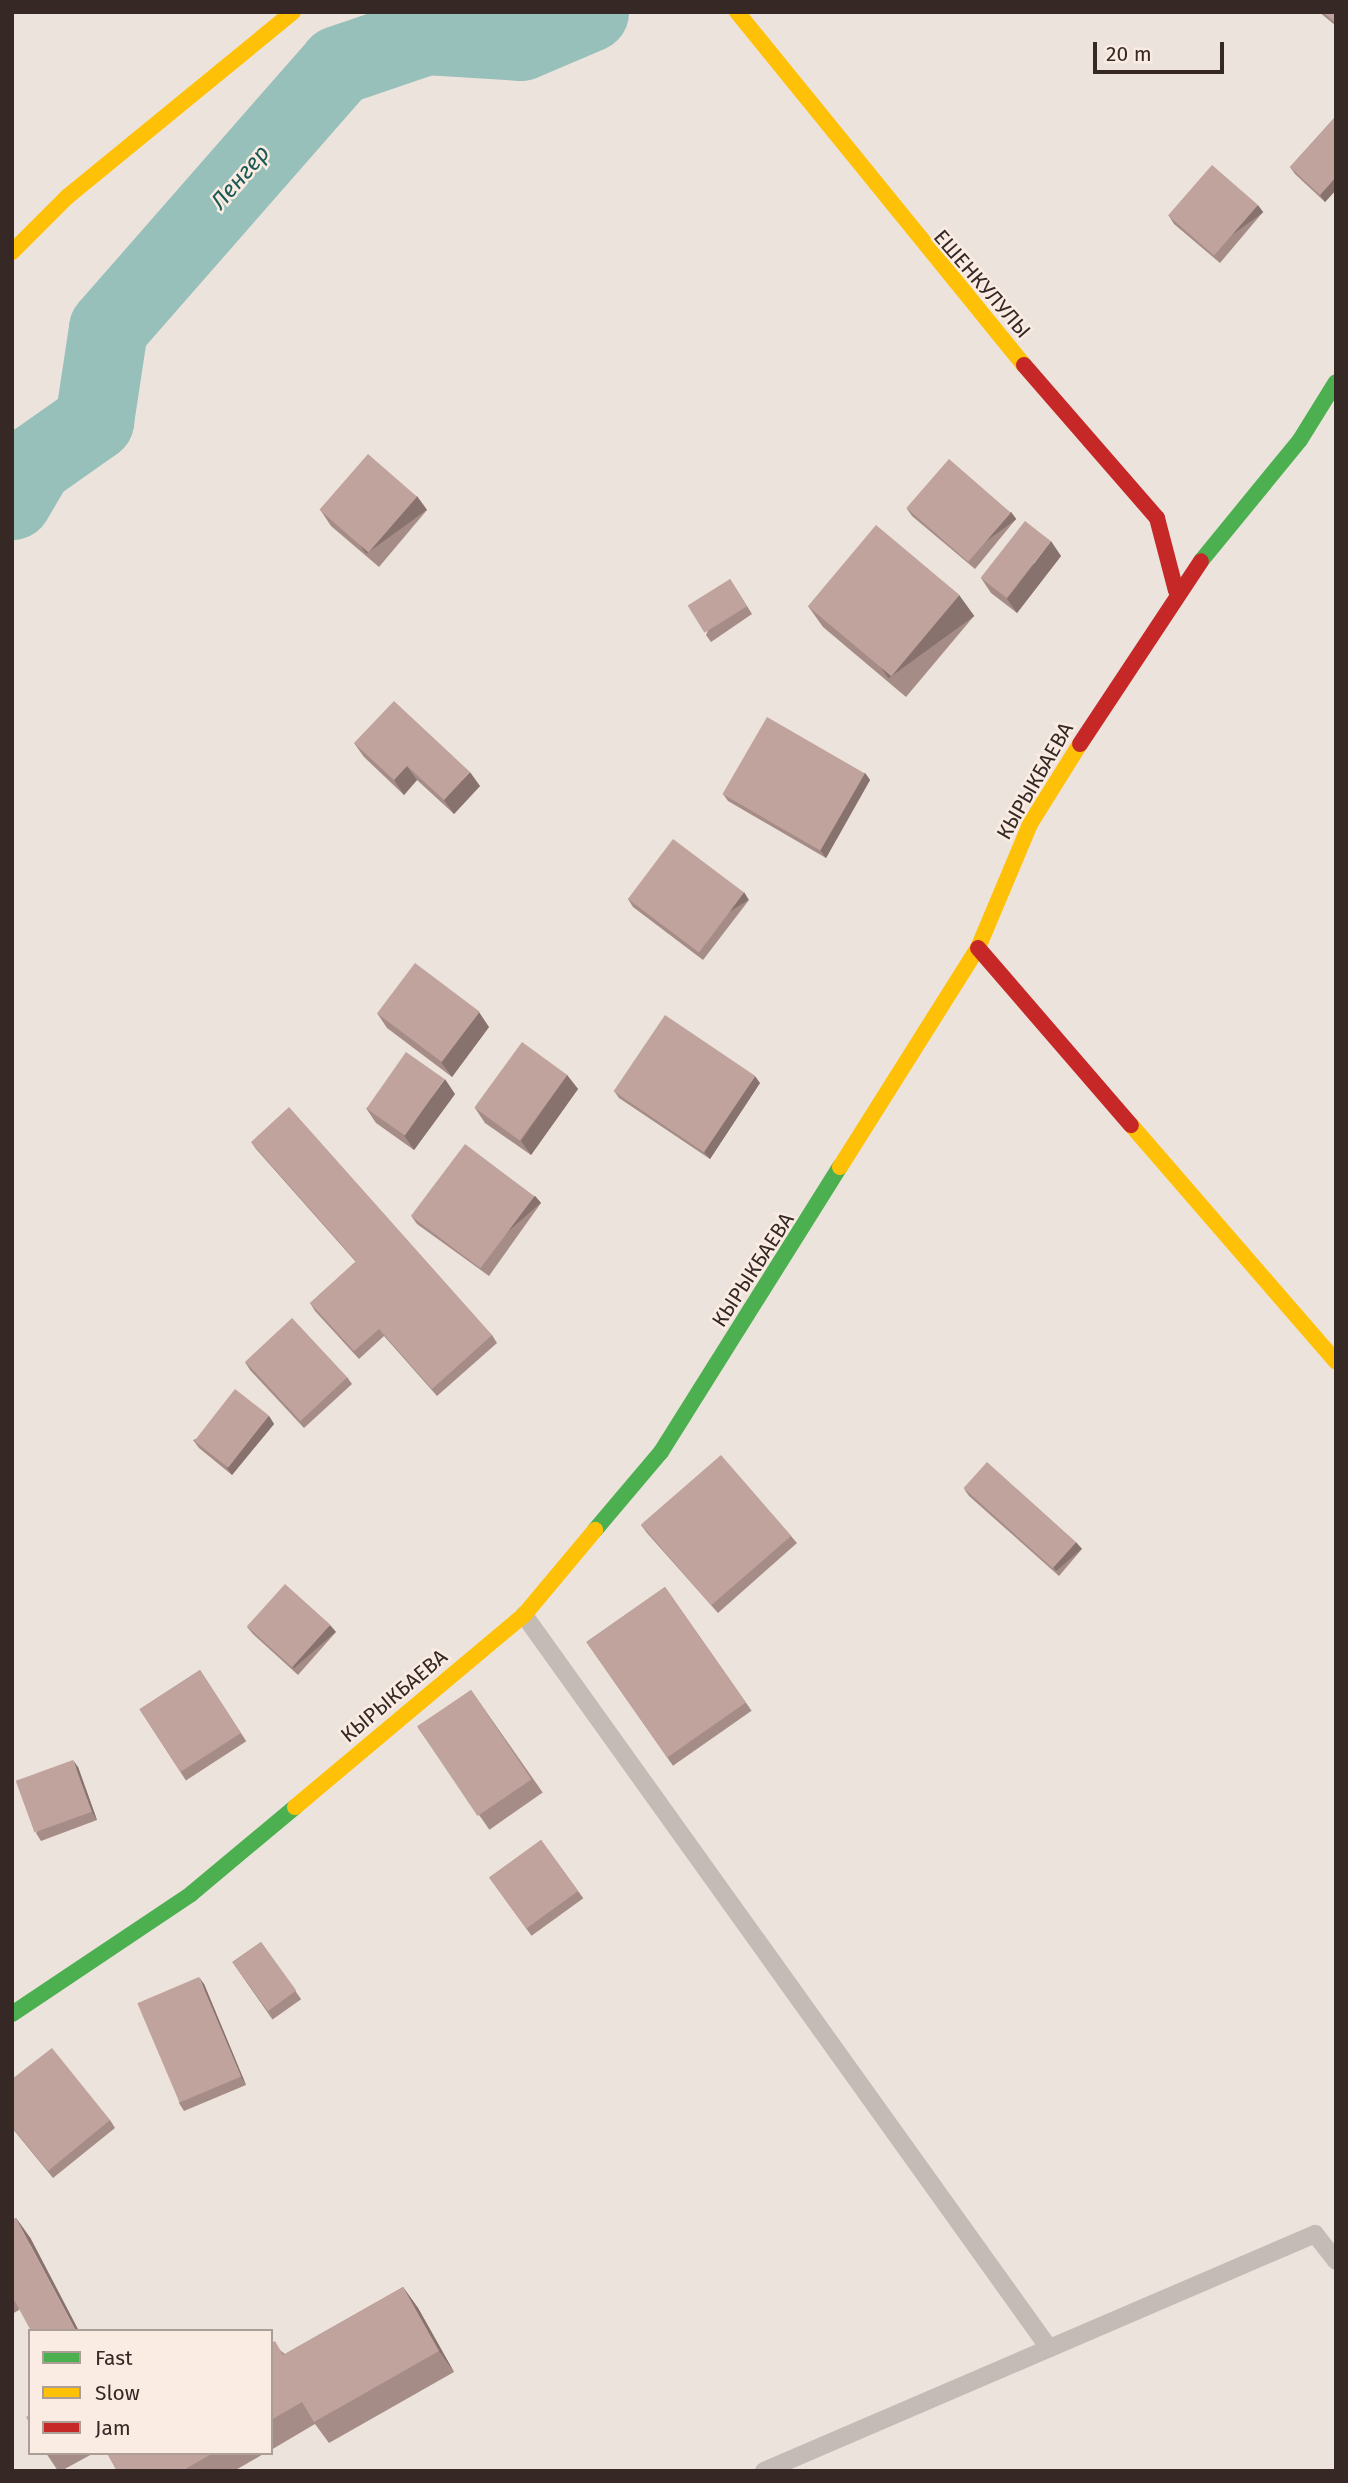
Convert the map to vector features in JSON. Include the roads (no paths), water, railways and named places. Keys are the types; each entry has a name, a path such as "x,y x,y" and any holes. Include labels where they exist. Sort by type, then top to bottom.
{"street":[{"path":"12,252 67,197 293,12"},
{"name":"ЕШЕНКУЛУЛЫ","path":"737,12 926,252 1157,518 1176,591"},
{"name":"КЫРЫКБАЕВА","path":"12,2014 191,1894 524,1615 662,1452 978,948 1030,824 1176,591 1300,440 1336,382"},
{"path":"978,948 1336,1362"}],"lane":[{"path":"524,1615 1049,2348"},
{"path":"764,2471 1315,2234 1336,2261"}],"waterway":[{"name":"Ленгер","path":"12,500 33,464 94,421 108,328 338,65 426,35 521,41 589,12"}]}
